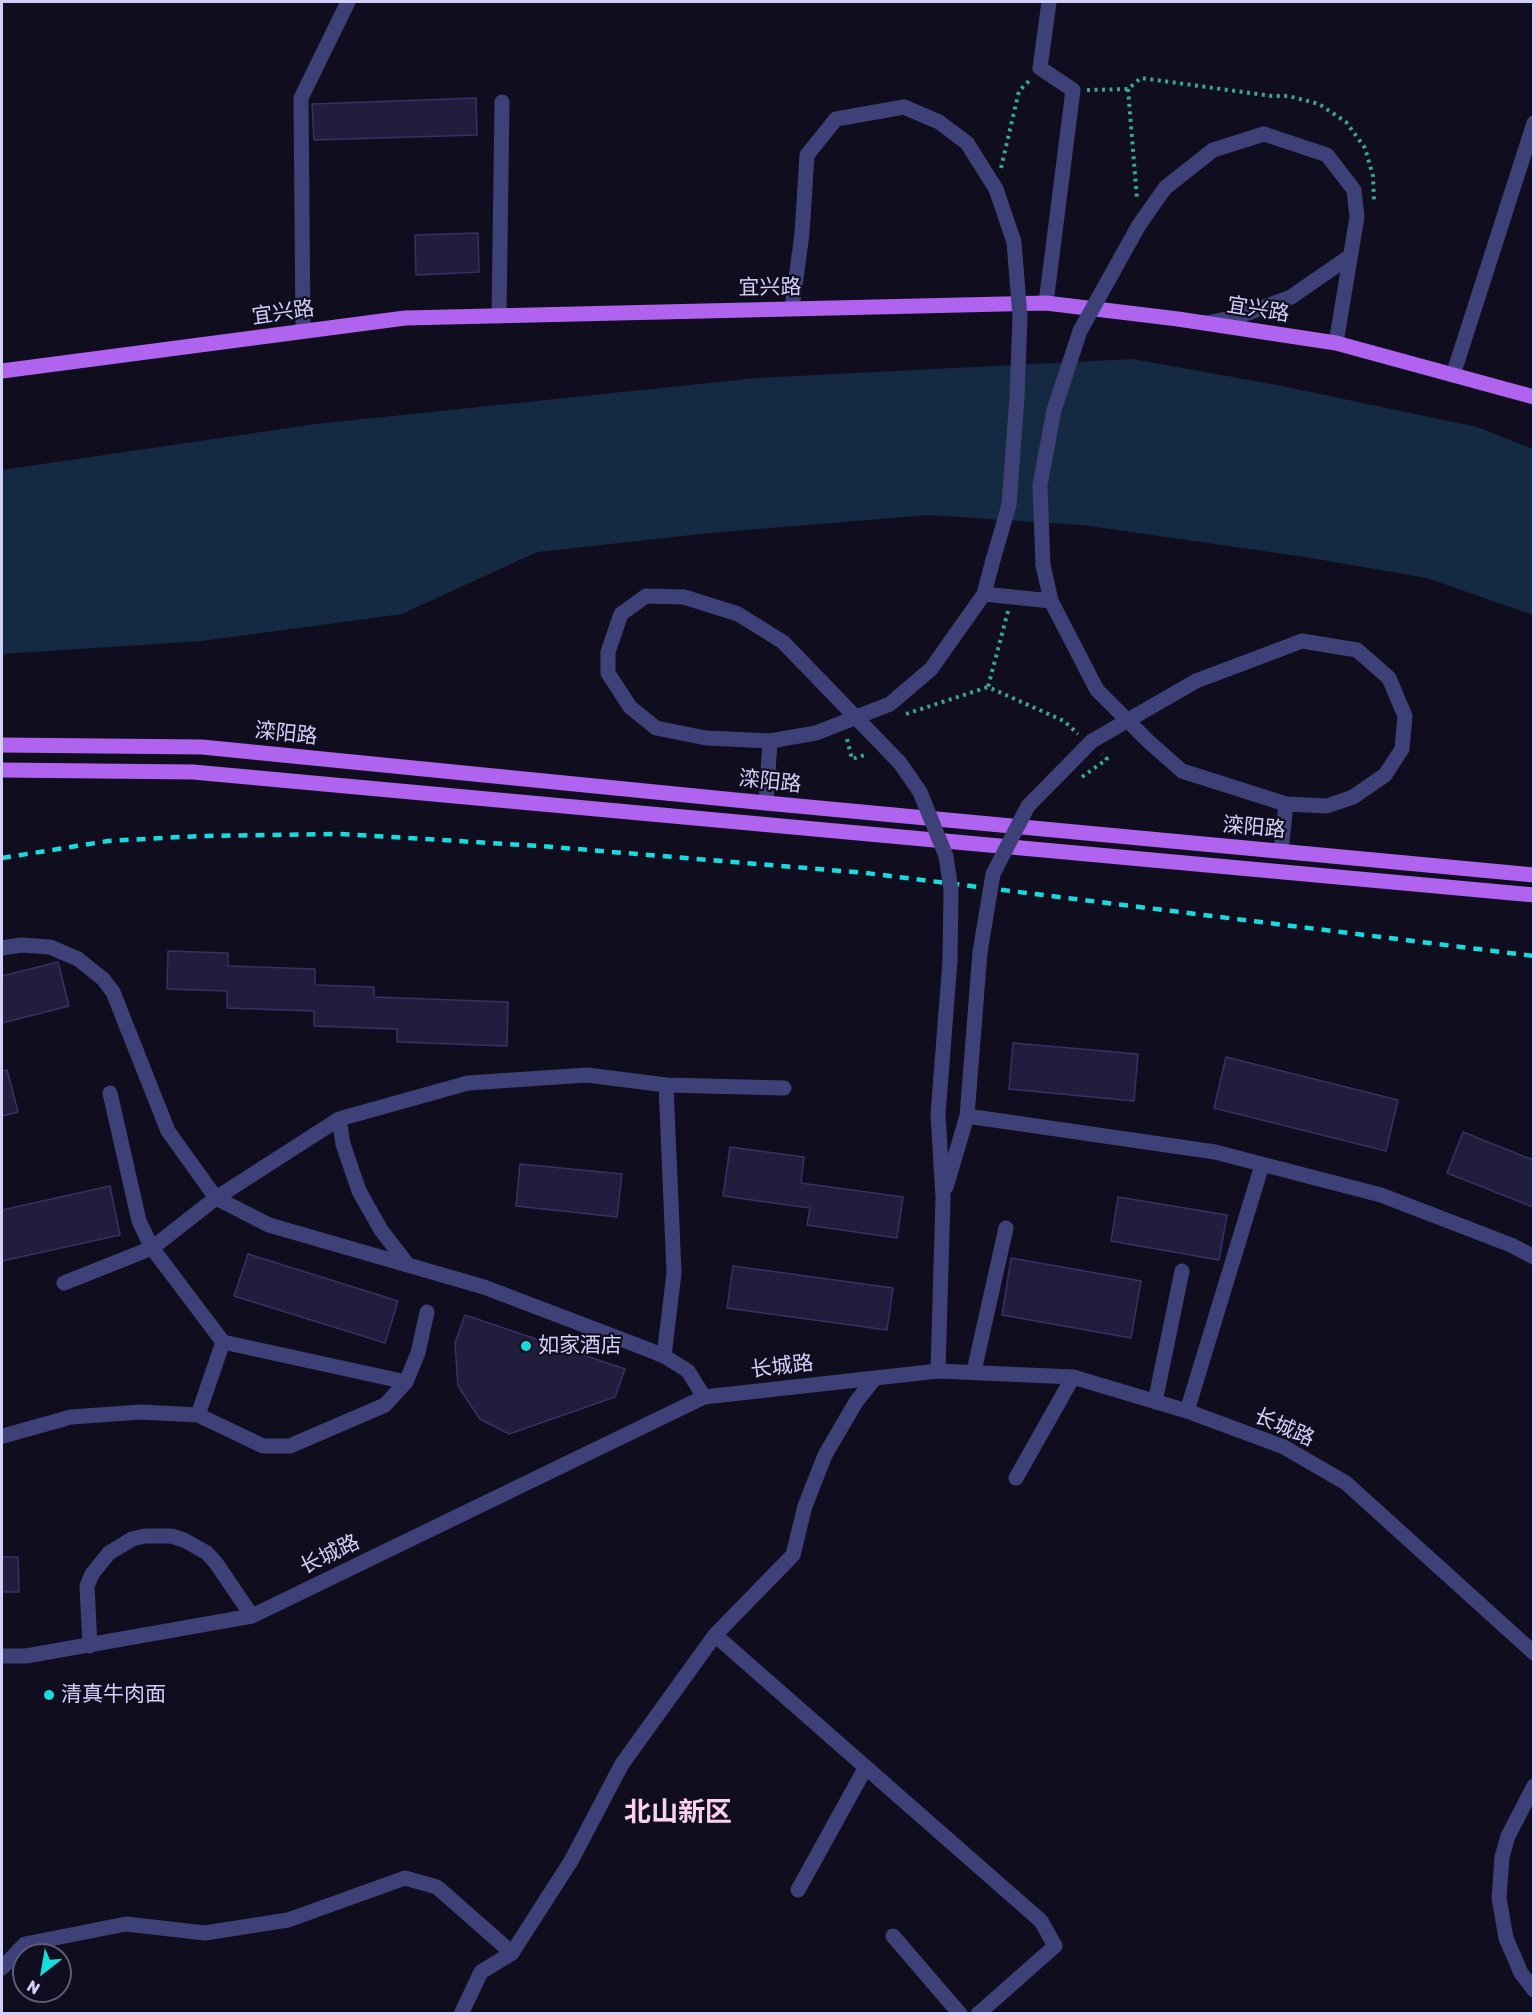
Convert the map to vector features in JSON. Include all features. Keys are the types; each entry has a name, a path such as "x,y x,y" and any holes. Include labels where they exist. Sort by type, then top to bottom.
{"main road":[{"name":"宜兴路","path":"2,371 405,318 1046,303 1206,323 1336,343 1533,397"},
{"name":"滦阳路","path":"2,745 202,747 1533,875"},
{"name":"滦阳路","path":"2,770 193,772 1533,895"}],"street":[{"path":"303,331 301,98 348,2"},
{"path":"1046,303 1073,90 1040,68 1048,2"},
{"path":"499,316 502,102"},
{"path":"792,309 802,234 807,155 836,119 904,107 939,122 968,142 996,189 1014,242 1020,317 1009,505 984,594 931,669 890,704 816,733 770,741 706,738 656,728 630,707 608,673 608,652 621,614 646,596 684,597 738,614 783,642 887,749 900,762 920,792 946,856 951,890 950,961 938,1114 943,1198 938,1371"},
{"path":"1453,375 1533,123"},
{"path":"943,1198 967,1116 980,952 993,874 1028,806 1092,741 1196,681 1302,641 1357,650 1389,678 1405,716 1402,749 1385,775 1353,797 1327,806 1286,804 1182,771 1148,741 1097,690 1051,601 1043,565 1040,485 1054,410 1080,331 1139,225 1165,188 1213,150 1264,134 1327,155 1354,190 1357,217 1336,343"},
{"path":"1206,323 1240,316 1291,297 1349,257"},
{"path":"984,594 1051,601"},
{"path":"766,803 770,741"},
{"path":"1281,851 1286,804"},
{"path":"2,948 21,945 50,947 78,959 103,979 113,992 168,1131 216,1198 269,1225 484,1287 664,1356 688,1371 704,1397"},
{"path":"64,1283 152,1248 216,1198 339,1119 468,1083 587,1076 666,1085 784,1088"},
{"path":"664,1356 674,1273 666,1085"},
{"path":"110,1093 139,1221 152,1248 223,1342 406,1382"},
{"path":"967,1116 1215,1152 1381,1195 1511,1245 1533,1257"},
{"path":"339,1119 346,1152 359,1191 381,1230 408,1265"},
{"path":"1187,1411 1262,1165"},
{"path":"974,1371 1006,1228"},
{"path":"1155,1402 1182,1271"},
{"path":"3,1436 71,1417 141,1412 198,1415 263,1446 290,1446 385,1405 406,1382 418,1353 427,1312"},
{"path":"198,1415 223,1342"},
{"name":"长城路","path":"2,1656 26,1656 90,1646 252,1616 704,1397 938,1371 1072,1377 1187,1411 1284,1447 1346,1483 1533,1653"},
{"path":"1016,1478 1072,1377"},
{"path":"461,2013 481,1972 512,1953 570,1861 622,1764 715,1635 793,1555 805,1506 825,1455 856,1402 875,1378"},
{"path":"90,1646 87,1586 92,1574 109,1553 132,1539 145,1536 171,1536 184,1540 207,1553 252,1616"},
{"path":"715,1635 1041,1921 1055,1946 978,2013"},
{"path":"798,1890 866,1767"},
{"path":"1533,1786 1508,1836 1499,1877 1498,1899 1506,1938 1521,1973 1533,1990"},
{"path":"2,1968 25,1944 126,1924 205,1933 288,1920 405,1878 436,1887 512,1953"},
{"path":"893,1936 960,2013"}],"path":[{"path":"1073,90 1128,89 1139,225"},
{"path":"996,189 1019,91"},
{"path":"987,687 1013,596"},
{"path":"896,717 987,687 1064,722"},
{"path":"844,730 852,759 887,749"}],"water":[{"path":"1132,359 1277,385 1477,427 1533,449 1533,615 1427,578 1305,557 1082,525 929,515 709,533 537,552 402,614 202,641 2,654 2,470 316,424 757,378"}],"building":[{"path":"476,98 477,135 314,140 312,104"},
{"path":"478,233 479,272 416,275 415,235"},
{"path":"168,951 228,953 228,966 315,969 315,985 374,987 374,997 508,1002 507,1046 397,1042 397,1029 314,1026 314,1011 227,1008 227,991 167,989"},
{"path":"58,962 69,1006 2,1023 2,976"},
{"path":"1013,1043 1138,1054 1134,1101 1009,1089"},
{"path":"1226,1057 1398,1100 1386,1151 1214,1108"},
{"path":"7,1070 18,1112 2,1116 2,1071"},
{"path":"1463,1132 1533,1160 1533,1207 1447,1173"},
{"path":"730,1147 804,1157 801,1183 903,1197 897,1238 807,1225 810,1208 723,1196"},
{"path":"520,1164 622,1174 617,1217 516,1206"},
{"path":"110,1186 120,1235 2,1261 2,1210"},
{"path":"1118,1197 1227,1215 1219,1260 1111,1241"},
{"path":"248,1254 398,1301 385,1343 234,1296"},
{"path":"1011,1258 1141,1281 1131,1338 1002,1315"},
{"path":"733,1266 893,1288 887,1330 727,1308"},
{"path":"465,1315 625,1369 615,1397 509,1434 480,1419 458,1386 455,1343"},
{"path":"2,1557 18,1557 19,1592 2,1592"}],"railway":[{"path":"2,858 108,841 199,836 341,834 541,846 866,873 1534,956"}],"place":[{"name":"如家酒店","path":"526,1346"},
{"name":"清真牛肉面","path":"49,1695"}],"district":[{"name":"北山新区","path":"678,1813"}]}
